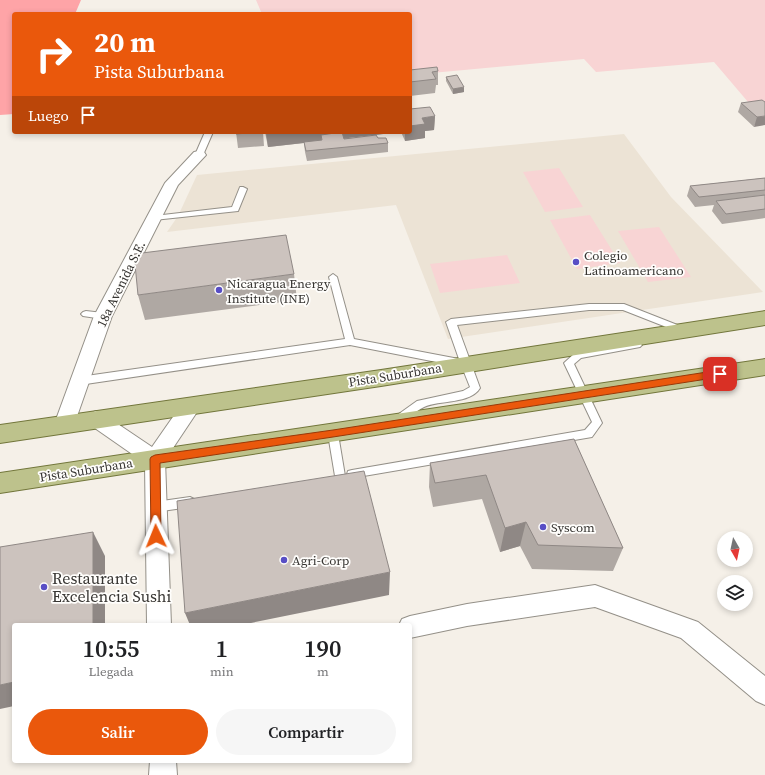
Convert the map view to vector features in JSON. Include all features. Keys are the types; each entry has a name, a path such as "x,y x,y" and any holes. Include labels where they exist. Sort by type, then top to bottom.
{"main road":[{"name":"Pista Suburbana","path":"0,434 765,318"},
{"name":"Pista Suburbana","path":"0,483 333,434 583,394 765,367"}],"street":[{"name":"18a Avenida S.E.","path":"64,425 79,381 95,315 154,218 172,183 200,155"},
{"path":"159,623 155,459 191,406"},
{"path":"96,419 155,459"},
{"path":"412,627 467,615 595,596 689,630 765,692"},
{"path":"163,763 163,775"}],"lane":[{"path":"200,155 208,134"},
{"path":"154,218 235,209 243,189"},
{"path":"333,277 350,342"},
{"path":"392,424 422,404 466,394 475,388 451,322 590,307 624,307 682,330"},
{"path":"333,434 336,477 588,434 597,423 568,363 578,355 684,337 726,323"},
{"path":"79,381 350,342 466,364"},
{"path":"155,507 202,500"}],"shaded area":[{"path":"0,0 81,0 76,12 12,12 12,114 0,115"},
{"path":"256,0 765,0 765,122 714,62 596,72 584,59 412,75 412,12 261,12"},
{"name":"Colegio Latinoamericano","path":"624,134 671,197 763,292 448,339 396,205 167,232 178,216 197,175"},
{"path":"559,168 583,207 545,212 523,172"},
{"path":"590,215 620,263 577,269 550,220"},
{"path":"659,227 691,277 648,282 618,231"},
{"path":"507,255 520,283 440,293 430,264"}],"building":[{"path":"437,67 438,71 432,72 436,79 412,82 412,70"},
{"path":"457,75 464,87 453,89 446,77"},
{"path":"762,100 765,102 765,116 757,117 741,103"},
{"path":"430,107 435,116 422,118 425,124 412,126 412,109"},
{"path":"343,134 344,139 376,135 378,138 386,138 388,143 306,151 304,142 322,140 321,135"},
{"path":"765,178 765,190 699,197 690,186"},
{"path":"765,195 765,209 726,214 716,201"},
{"path":"286,235 294,274 138,295 134,254"},
{"path":"574,439 623,548 538,545 526,522 505,528 486,475 435,483 430,463"},
{"name":"Agri-Corp","path":"364,471 390,572 185,613 177,501"},
{"path":"93,532 93,623 12,623 12,682 0,685 0,547"}],"place":[{"name":"Colegio Latinoamericano","path":"576,262"},
{"name":"Nicaragua Energy Institute (INE)","path":"219,290"},
{"name":"Syscom","path":"543,527"},
{"name":"Agri-Corp","path":"284,560"},
{"name":"Restaurante Excelencia Sushi","path":"44,587"}],"route":[{"path":"156,536 155,459 333,434 583,394 720,374"}]}
